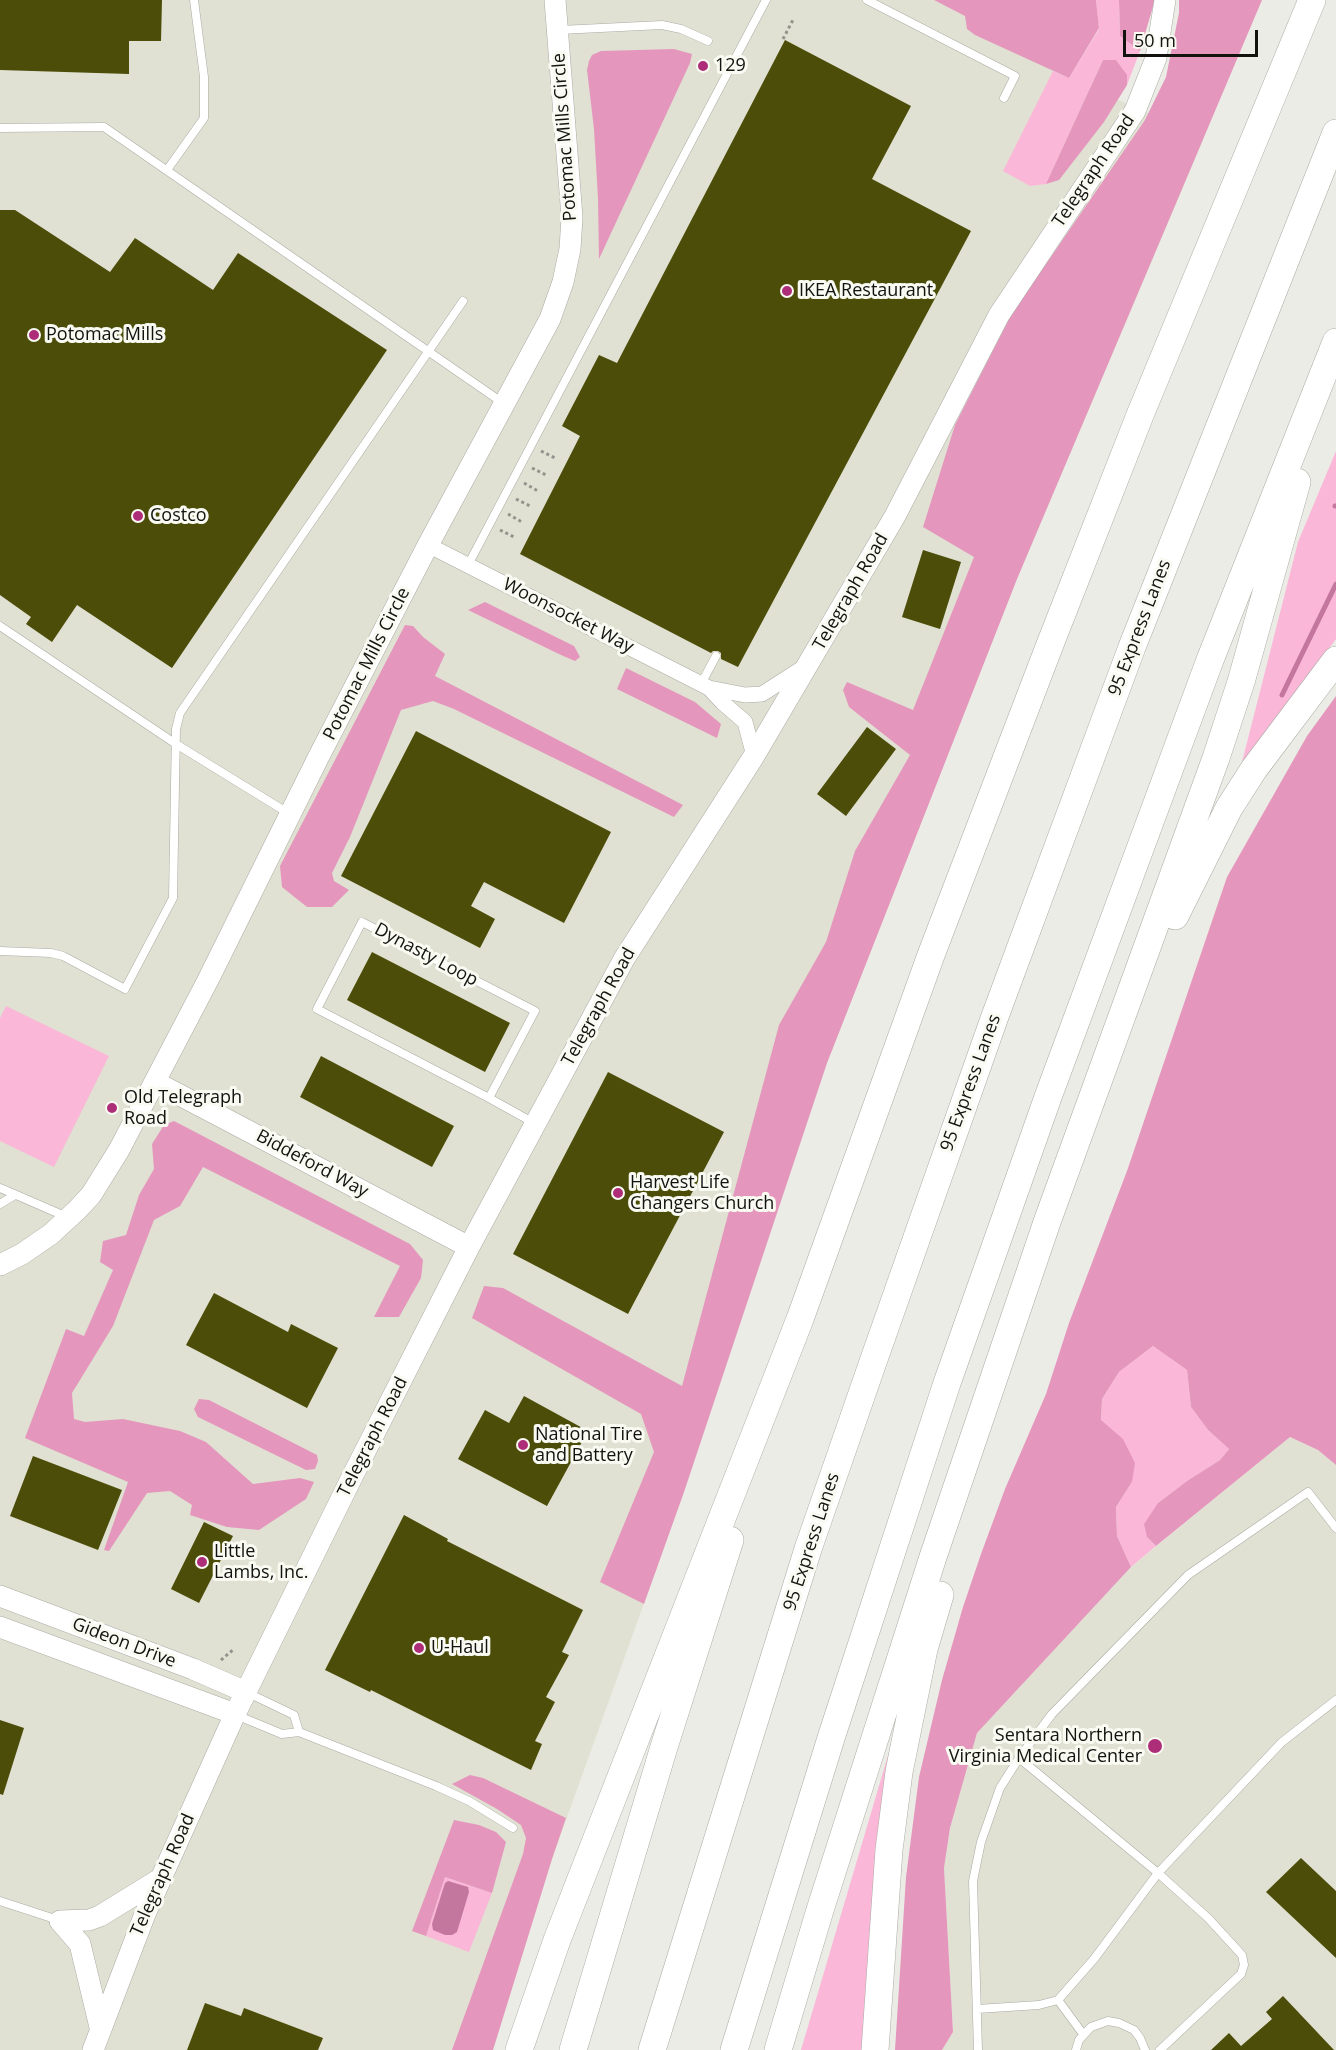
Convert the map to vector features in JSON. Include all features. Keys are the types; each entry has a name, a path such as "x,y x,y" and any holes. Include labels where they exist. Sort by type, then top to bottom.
{"highway":[{"path":"519,2050 557,1940 800,1319 931,955 1049,647 1144,404 1312,0"},
{"name":"95 Express Lanes","path":"652,2050 808,1549 994,1019 1132,647 1336,133"},
{"path":"778,2050 874,1738 933,1557 1047,1222 1234,704 1336,344"},
{"path":"734,2050 835,1724 954,1361 1048,1097 1210,660 1336,344"},
{"path":"1114,1041 1229,808 1254,769 1336,660"},
{"path":"573,2050 664,1747 800,1319"},
{"path":"875,2050 889,1850 899,1772 924,1649 993,1384"}],"main road":[{"name":"Potomac Mills Circle","path":"0,1265 22,1254 51,1234 68,1218 91,1195 119,1150 208,980 428,544 550,319 563,282 570,249 572,216 572,190 555,0"},
{"name":"Telegraph Road","path":"93,2050 100,2027 160,1879 235,1714 469,1247 624,959 754,756 895,516 999,315 1135,111 1156,58 1165,0"},
{"name":"Biddeford Way","path":"155,1082 469,1247"},
{"name":"Gideon Drive","path":"0,1596 193,1669 246,1692"},
{"name":"Gideon Drive","path":"0,1627 235,1714"},
{"path":"60,1921 89,1920 100,1916 160,1879"},
{"path":"60,1921 80,1944 100,2027"}],"street":[{"name":"Woonsocket Way","path":"428,544 705,686 745,695 762,694 811,662"},
{"name":"Woonsocket Way","path":"705,686 745,722 754,756"}],"lane":[{"path":"167,170 204,118 204,76 194,0"},
{"path":"468,565 766,0"},
{"path":"867,0 1015,76 1004,98"},
{"path":"558,31 662,25 681,29 708,41"},
{"path":"0,128 104,127 505,403"},
{"path":"0,951 51,953 63,956 124,989 172,898 177,720 186,701 463,301"},
{"path":"0,626 176,744 291,815"},
{"path":"705,686 716,656"},
{"name":"Dynasty Loop","path":"489,1098 535,1011 362,922 316,1009 536,1124"},
{"path":"0,1188 68,1218"},
{"path":"0,1204 15,1195"},
{"path":"978,2050 973,1881 981,1842 999,1788 1019,1758 1052,1714 1188,1575 1308,1492 1336,1528"},
{"path":"246,1692 294,1715 299,1732"},
{"path":"977,2009 1039,2005 1058,2000 1094,1959 1158,1873 1282,1742 1336,1700"},
{"path":"235,1714 282,1734 299,1732 436,1786 469,1801 513,1828"},
{"path":"1019,1758 1158,1873 1215,1925 1242,1955 1244,1965 1240,1974 1160,2050"},
{"path":"0,1901 60,1921"},
{"path":"1058,2000 1083,2034"},
{"path":"1076,2050 1083,2034 1100,2023 1119,2023 1134,2030 1145,2050"}],"path":[{"path":"783,39 794,18"},
{"path":"219,1662 234,1649"}],"shaded area":[{"name":"Potomac Mills","path":"0,0 934,0 966,16 1053,71 1204,138 1017,579 827,1063 684,1492 552,1859 493,2050 0,2050"},
{"path":"934,0 1096,0 1099,28 1069,78 975,35 967,29 965,16"},
{"path":"1096,0 1119,0 1120,36 1140,51 1127,85 1126,75 1103,60 1046,184 1030,186 1003,171 1053,71 1069,78 1099,29"},
{"path":"1119,0 1155,0 1140,51 1120,36"},
{"path":"1179,0 1262,0 1017,579 827,1063 684,1492 644,1604 600,1582 654,1452 641,1414 472,1318 484,1286 503,1288 682,1386 779,1025 826,942 855,851 910,755 849,707 843,690 847,682 913,710 974,557 923,527 955,425 1011,315 1145,120 1166,77 1179,13"},
{"path":"674,49 692,54 690,63 599,259 594,129 587,70 589,61 592,55 601,51"},
{"path":"1103,60 1116,60 1127,75 1127,85 1104,122 1059,180 1046,184"},
{"path":"1336,451 1336,639 1240,770 1298,542"},
{"path":"485,602 574,646 580,657 575,661 468,610"},
{"path":"405,625 413,626 445,654 435,676 683,805 674,817 454,709 433,701 401,710 350,837 332,873 334,881 349,890 332,907 307,907 282,887 280,866"},
{"path":"626,668 695,702 721,724 717,738 617,689"},
{"path":"1336,696 1336,1465 1318,1450 1290,1437 1156,1546 1147,1537 1144,1524 1158,1503 1220,1460 1229,1449 1208,1430 1191,1407 1187,1370 1153,1346 1119,1372 1102,1399 1101,1420 1123,1439 1135,1463 1132,1482 1116,1507 1117,1536 1131,1567 977,1733 950,1828 944,1868 953,2032 942,2050 895,2050 906,1877 919,1777 942,1680 963,1607 1005,1489 1046,1394 1069,1323 1127,1171 1227,877 1307,736"},
{"path":"6,1006 109,1056 54,1167 0,1141 0,1018"},
{"path":"174,1121 410,1244 423,1260 421,1278 399,1317 374,1317 400,1266 203,1167 180,1206 154,1220 113,1326 72,1393 74,1419 85,1422 123,1419 180,1431 206,1442 253,1484 300,1478 314,1482 306,1499 259,1530 227,1527 190,1515 192,1505 170,1491 147,1493 109,1551 104,1550 128,1482 25,1438 66,1329 84,1336 113,1270 100,1262 103,1241 126,1235 139,1195 154,1169 152,1144 164,1125"},
{"path":"1153,1346 1187,1370 1191,1407 1208,1430 1229,1449 1220,1460 1158,1503 1147,1537 1156,1546 1131,1567 1117,1536 1116,1507 1132,1482 1101,1421 1102,1399 1119,1372"},
{"path":"199,1399 209,1400 317,1455 318,1461 315,1469 306,1470 198,1417 194,1409"},
{"name":"Sentara Northern Virginia Medical Center","path":"1290,1437 1318,1450 1336,1465 1336,2050 942,2050 953,2032 944,1868 950,1828 977,1733 1131,1567"},
{"path":"889,1752 863,2050 801,2050"},
{"path":"470,1775 483,1778 566,1818 493,2050 452,2050 523,1854 526,1838 521,1825 452,1784"},
{"path":"454,1820 479,1825 496,1832 506,1842 492,1893 445,1877 426,1936 412,1931"},
{"path":"445,1877 492,1893 469,1952 426,1936"},
{"path":"448,1881 468,1887 469,1892 457,1932 452,1935 433,1930 432,1924 445,1883"}],"building":[{"path":"0,0 162,0 161,41 129,41 129,74 0,70"},
{"path":"785,40 911,106 872,179 971,231 738,667 721,659 721,653 718,651 711,653 520,554 580,436 562,426 599,355 617,363"},
{"name":"Costco","path":"0,210 15,210 110,272 135,238 213,290 238,253 387,350 172,668 77,605 52,642 26,624 31,617 0,595"},
{"path":"923,550 961,562 940,629 902,617"},
{"path":"867,727 896,749 846,816 817,794"},
{"path":"416,731 611,832 564,923 484,882 471,906 495,919 480,948 341,876"},
{"path":"372,952 510,1023 485,1072 347,1000"},
{"path":"321,1056 454,1126 432,1167 300,1097"},
{"name":"Harvest Life Changers Church","path":"608,1072 724,1132 628,1314 513,1254"},
{"path":"214,1293 288,1332 291,1324 338,1348 307,1408 186,1345"},
{"name":"National Tire and Battery","path":"524,1396 588,1431 547,1506 458,1459 485,1410 509,1423"},
{"path":"33,1456 122,1490 98,1550 10,1516"},
{"name":"U-Haul","path":"404,1515 448,1539 447,1541 583,1610 562,1652 569,1655 546,1697 555,1702 535,1741 542,1744 531,1770 371,1690 370,1692 325,1670"},
{"name":"Little Lambs, Inc.","path":"204,1522 233,1536 199,1603 171,1589"},
{"path":"0,1720 24,1728 3,1795 0,1794"},
{"path":"1301,1858 1336,1891 1336,1958 1266,1892"},
{"path":"1283,1996 1334,2050 1211,2050 1229,2033 1241,2046 1272,2019 1266,2012"},
{"path":"205,2003 241,2016 244,2008 323,2038 318,2050 187,2050"}],"waterway":[{"path":"1282,695 1336,584"}],"place":[{"name":"129","path":"703,66"},
{"name":"IKEA Restaurant","path":"787,291"},
{"name":"Potomac Mills","path":"34,335"},
{"name":"Costco","path":"138,516"},
{"name":"Old Telegraph Road","path":"112,1108"},
{"name":"Harvest Life Changers Church","path":"618,1193"},
{"name":"National Tire and Battery","path":"523,1445"},
{"name":"Little Lambs, Inc.","path":"202,1562"},
{"name":"U-Haul","path":"419,1648"},
{"name":"Sentara Northern Virginia Medical Center","path":"1155,1746"}]}
